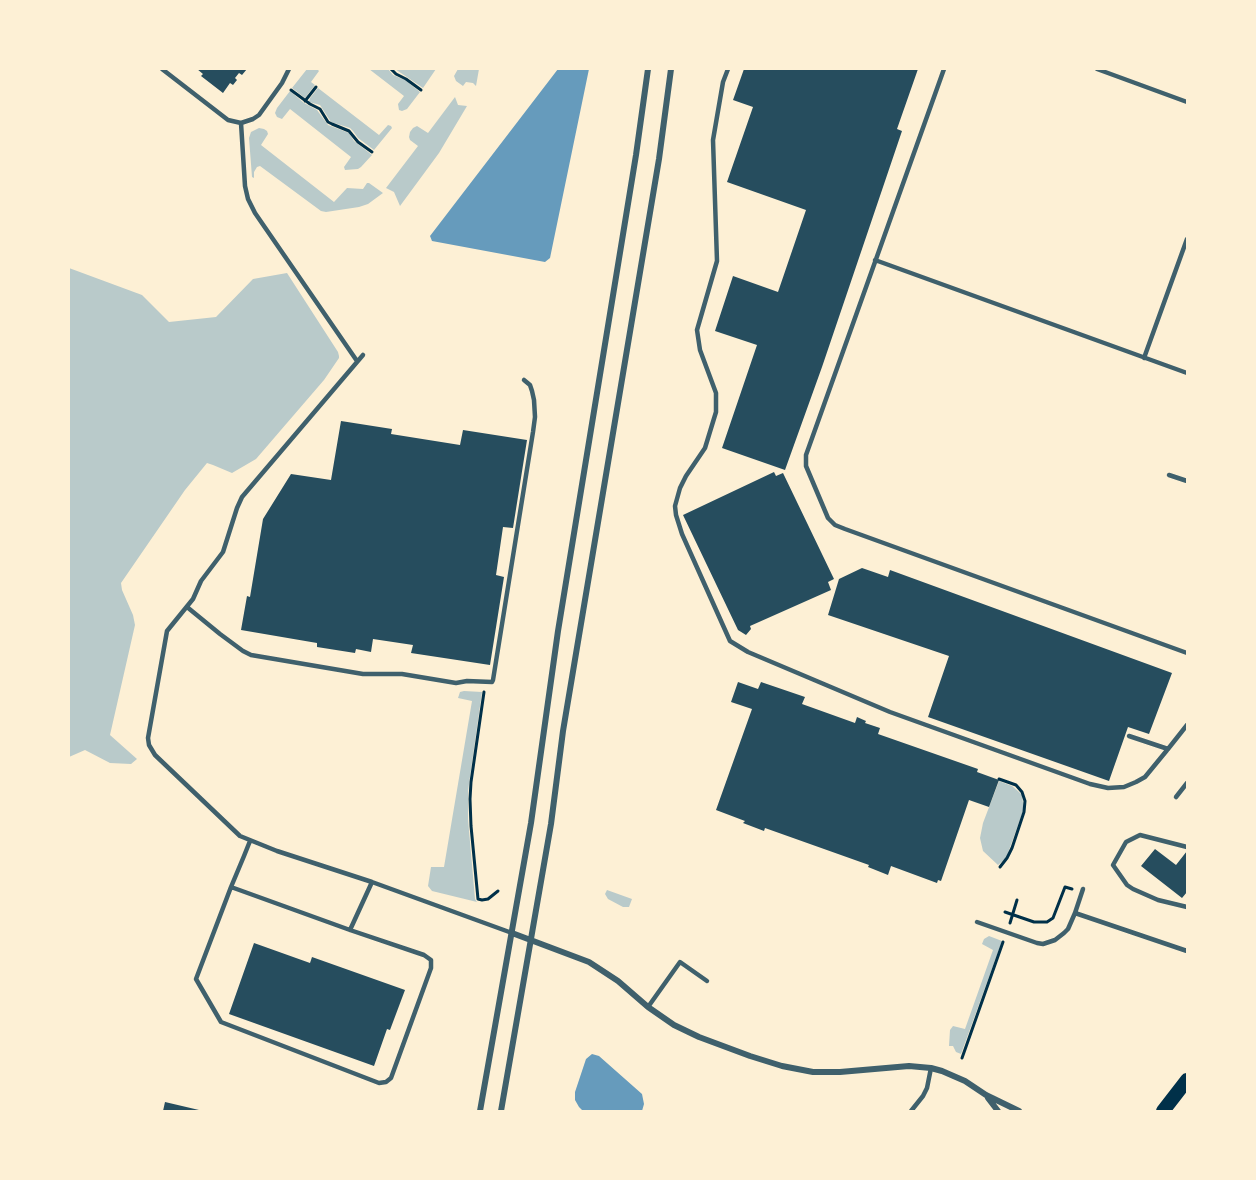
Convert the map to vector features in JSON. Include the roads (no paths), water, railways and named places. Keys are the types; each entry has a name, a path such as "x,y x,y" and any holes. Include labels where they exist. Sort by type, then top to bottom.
{"main road":[{"path":"1163,1111 1187,1080"}],"street":[{"path":"480,1111 531,823 558,631 648,69"},
{"path":"501,1111 551,824 573,671 663,135 671,69"},
{"path":"512,933 581,958 598,967 674,1025 699,1037 765,1061 796,1070 827,1072 909,1066 931,1068 952,1074 986,1095 1019,1111"},
{"path":"986,1095 998,1111"}],"lane":[{"path":"162,69 228,120 241,123 259,115 290,69"},
{"path":"728,69 723,82 712,140 717,261 697,330 700,350 716,393 716,412 705,448 686,476 675,506 682,534 730,641 748,652 890,712 1090,784 1115,788 1130,785 1145,777 1187,724"},
{"path":"944,69 806,455 806,466 828,518 835,525 1187,653"},
{"path":"1097,69 1187,102"},
{"path":"241,123 248,200 357,361"},
{"path":"1144,358 1187,239"},
{"path":"875,260 1187,373"},
{"path":"363,355 242,497 224,552 201,581 194,599 167,631 148,738 149,745 155,755 222,821 237,834 250,841 512,933"},
{"path":"187,607 251,655 363,674 402,674 456,683 492,682 535,417 532,391 530,385 524,380"},
{"path":"1169,475 1187,482"},
{"path":"1129,736 1168,749"},
{"path":"1176,797 1187,783"},
{"path":"1187,847 1140,835 1126,842 1113,865 1133,890 1158,900 1187,907"},
{"path":"231,887 424,955 431,960 431,968 391,1078 379,1083 221,1022 196,979 231,887 250,841"},
{"path":"350,930 372,882"},
{"path":"977,922 1043,944 1055,940 1068,929 1083,891"},
{"path":"1075,913 1187,951"},
{"path":"648,1007 680,962 707,981"},
{"path":"911,1111 927,1088 931,1068"}],"water":[{"path":"558,69 589,69 550,258 545,262 432,241 430,236"},
{"path":"592,1054 599,1056 642,1094 644,1104 642,1111 583,1111 579,1107 575,1100 575,1092 586,1059"}]}
